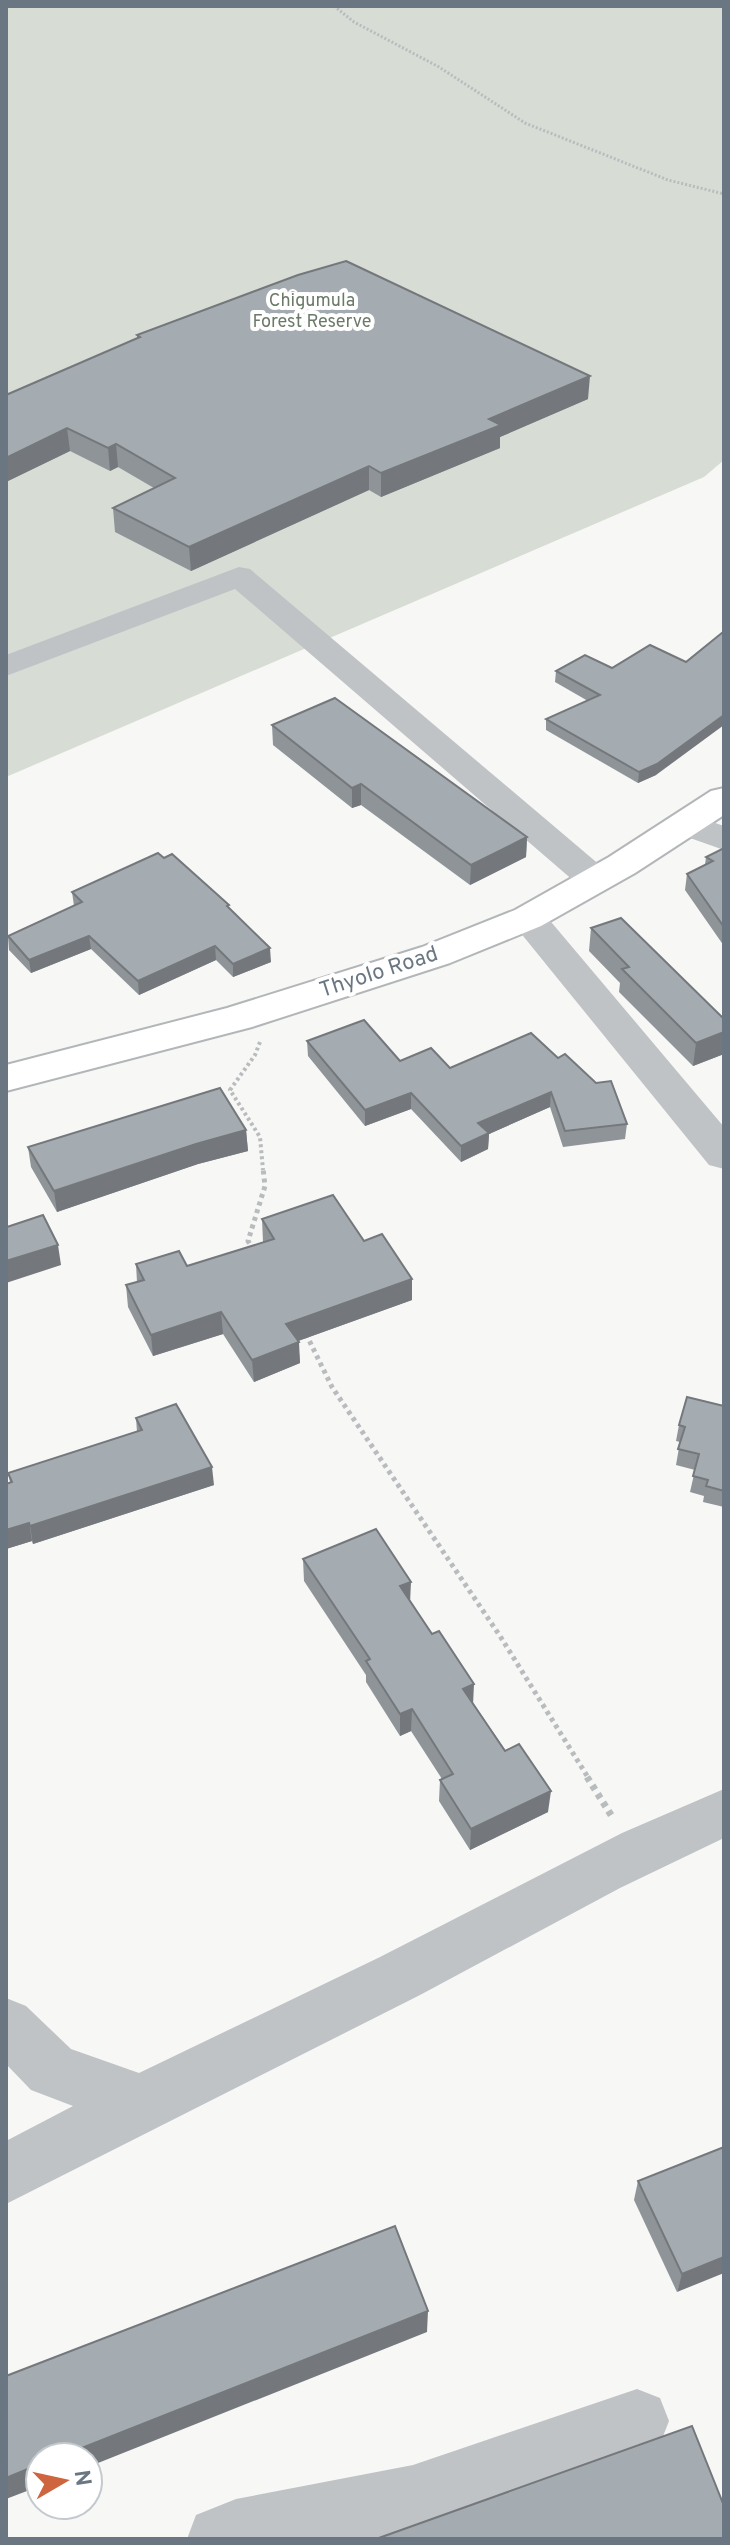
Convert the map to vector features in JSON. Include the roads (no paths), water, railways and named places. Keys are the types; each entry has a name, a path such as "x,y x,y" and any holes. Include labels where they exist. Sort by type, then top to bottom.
{"highway":[{"name":"Thyolo Road","path":"6,1078 272,1007 436,955 528,918 724,799"}],"street":[{"path":"6,666 239,576 595,880"},
{"path":"686,824 724,839"},
{"path":"528,918 724,1155"},
{"path":"6,2174 140,2102 375,1989 637,1852 724,1813"},
{"path":"6,2025 52,2070 140,2102"},
{"path":"220,2539 236,2532 413,2498 637,2421"}],"park label":[{"name":"Chigumula Forest Reserve","path":"312,311"}]}
